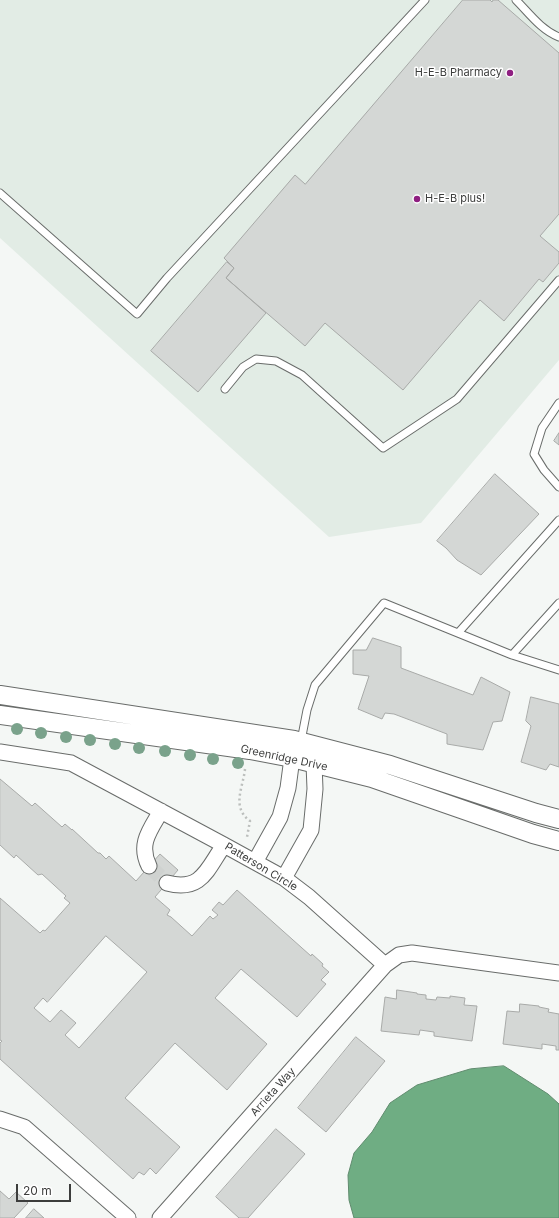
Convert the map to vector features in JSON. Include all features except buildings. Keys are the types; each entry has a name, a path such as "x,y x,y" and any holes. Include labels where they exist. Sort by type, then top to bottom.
{"street":[{"name":"Greenridge Drive","path":"0,696 301,747 390,765 536,813 559,819"},
{"name":"Greenridge Drive","path":"0,715 250,750 301,747"},
{"name":"Greenridge Drive","path":"301,747 314,764 372,778 533,834 559,841"},
{"path":"255,862 280,817 301,747"},
{"name":"Patterson Circle","path":"0,752 71,763 284,878 309,897 385,965"},
{"path":"284,878 311,830 315,789 314,764"},
{"path":"149,866 144,850 146,837 160,811"},
{"path":"167,883 183,885 193,884 200,879 224,845"},
{"path":"385,965 399,955 412,954 559,973"},
{"name":"Arrieta Way","path":"160,1218 385,965"},
{"path":"0,1119 24,1127 128,1218"}],"lane":[{"path":"0,193 137,314 167,278 425,0"},
{"path":"516,0 541,26 551,34 559,36"},
{"path":"225,389 243,367 256,359 276,361 302,375 383,448 457,399 559,280"},
{"path":"559,403 542,428 534,454 544,470 559,487"},
{"path":"458,633 559,520"},
{"path":"301,747 307,710 315,685 384,603 512,655 559,670"},
{"path":"512,655 559,603"}],"path":[{"path":"245,769 239,805 242,813 250,821 247,837"}],"shaded area":[{"path":"0,0 559,0 559,360 421,523 329,537 0,238"},
{"path":"504,1066 548,1094 559,1104 559,1218 354,1218 349,1200 348,1175 354,1153 372,1132 390,1103 417,1085 470,1069"}],"tunnel":[{"path":"149,866 167,883"}],"place":[{"name":"H-E-B Pharmacy","path":"510,73"},
{"name":"H-E-B plus!","path":"417,199"}]}
